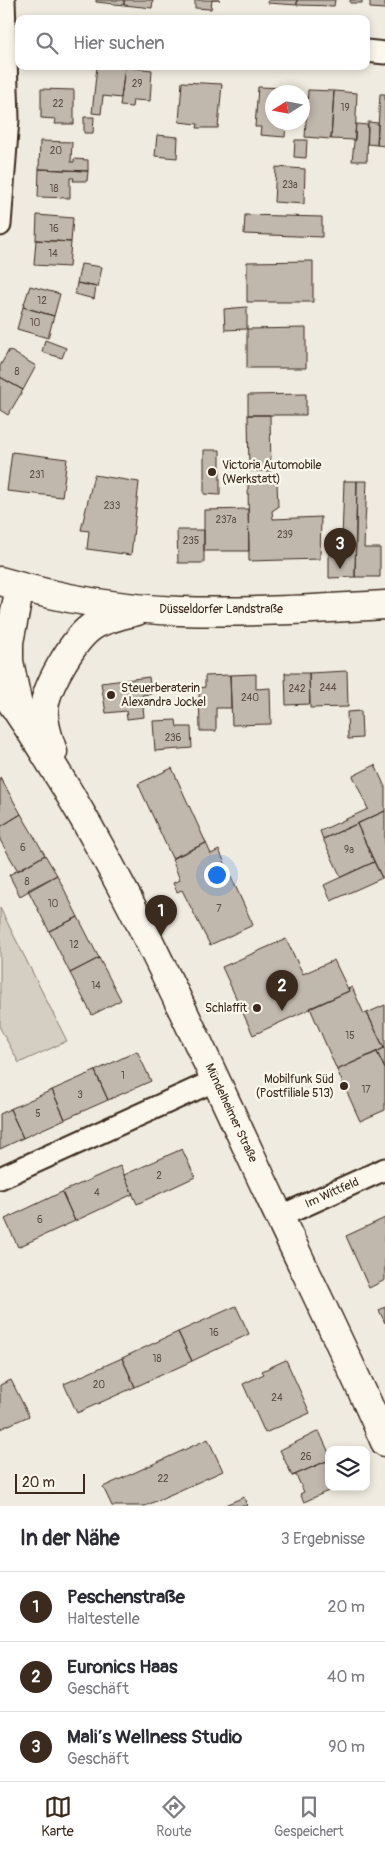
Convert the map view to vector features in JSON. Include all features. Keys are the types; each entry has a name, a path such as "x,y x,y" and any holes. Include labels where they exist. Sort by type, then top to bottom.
{"main road":[{"name":"Düsseldorfer Landstraße","path":"10,584 77,599 179,611 256,611 385,606"},
{"name":"Mündelheimer Straße","path":"10,584 9,661 20,714"},
{"name":"Mündelheimer Straße","path":"66,789 47,731 44,710 52,682 73,646 90,627 116,616 148,608"},
{"name":"Mündelheimer Straße","path":"0,686 20,714 66,789 157,955 385,1442"}],"street":[{"path":"0,224 8,119 8,28 4,0"},
{"path":"370,51 385,53"},
{"path":"0,1178 216,1080"},
{"name":"Im Wittfeld","path":"280,1217 385,1169"}],"shaded area":[{"path":"0,908 67,1041 19,1063 0,1028"}],"building":[{"path":"96,0 124,0 124,5 96,2"},
{"path":"124,0 153,0 152,8 124,5"},
{"path":"195,0 212,0 211,9 195,8"},
{"path":"268,0 297,0 297,5 268,3"},
{"path":"297,0 335,0 334,6 297,5"},
{"path":"350,0 362,0 362,3 350,3"},
{"path":"370,0 385,0 385,9 370,8"},
{"path":"97,70 125,70 121,98 103,96 101,114 92,113"},
{"path":"125,70 152,70 150,101 133,100 132,107 120,106"},
{"path":"182,82 222,84 218,128 197,128 198,124 179,122"},
{"path":"258,87 265,87 265,130 285,130 285,137 260,135 261,127 255,127"},
{"path":"41,89 74,90 74,124 55,124 56,119 41,118"},
{"path":"310,90 334,91 331,139 305,137 305,130 310,130"},
{"path":"334,91 357,93 355,140 331,139"},
{"path":"380,94 385,94 385,146 377,145"},
{"path":"84,117 94,117 93,133 84,133"},
{"path":"368,122 378,123 377,145 367,144"},
{"path":"356,124 368,125 367,161 352,161"},
{"path":"157,135 178,137 177,158 155,156"},
{"path":"295,140 307,140 306,158 294,157"},
{"path":"40,141 72,142 71,162 74,162 74,159 88,160 88,171 39,169"},
{"path":"276,167 305,169 304,204 274,202"},
{"path":"39,169 88,171 87,181 73,181 74,178 70,178 70,198 38,197"},
{"path":"37,215 73,218 71,242 36,240"},
{"path":"245,215 322,217 322,237 244,234"},
{"path":"36,240 71,242 69,267 34,265"},
{"path":"313,261 313,302 247,302 247,262"},
{"path":"81,264 102,267 98,287 77,283"},
{"path":"77,283 96,287 94,299 75,294"},
{"path":"30,286 60,294 54,316 23,307"},
{"path":"23,307 54,316 48,338 17,329"},
{"path":"247,307 247,329 225,330 224,309"},
{"path":"306,328 306,368 247,368 247,329"},
{"path":"45,340 66,348 62,358 42,352"},
{"path":"9,350 36,366 23,390 0,377 0,366"},
{"path":"0,377 23,390 8,415 0,410"},
{"path":"306,394 306,415 248,415 248,395"},
{"path":"248,415 270,415 271,471 249,471"},
{"name":"Victoria Automobile (Werkstatt)","path":"204,450 220,450 220,495 204,494"},
{"path":"12,452 67,459 62,497 7,491"},
{"path":"94,475 139,482 131,555 87,549 89,531 81,530"},
{"path":"272,481 277,483 278,507 272,511 273,519 321,517 320,559 249,561 248,482"},
{"path":"344,481 357,481 355,577 329,578 329,539 342,539"},
{"path":"357,481 367,481 364,548 380,548 380,577 355,577"},
{"path":"248,509 249,551 204,551 204,510"},
{"path":"177,530 204,530 204,563 178,563"},
{"path":"347,671 348,707 310,708 309,673"},
{"path":"285,673 309,673 310,704 286,705"},
{"path":"256,674 256,689 270,688 271,724 232,725 230,675"},
{"path":"230,675 231,708 216,708 216,731 200,731 199,688 205,687 205,676"},
{"path":"149,677 151,694 142,695 144,717 127,719 126,711 106,713 101,683"},
{"path":"361,711 362,738 348,739 347,712"},
{"path":"176,720 177,727 191,727 192,748 155,751 153,721"},
{"path":"375,765 385,787 385,811 323,839 320,831 368,809 353,776"},
{"path":"172,768 206,843 172,858 138,784"},
{"path":"0,777 21,814 0,827"},
{"path":"385,811 385,876 382,878 357,824"},
{"path":"21,814 45,855 18,871 0,840 0,827"},
{"path":"357,824 374,862 341,877 323,839"},
{"path":"206,843 211,854 219,850 253,925 210,945 182,890 177,892 173,883 180,880 172,859"},
{"path":"45,855 57,875 20,896 9,875"},
{"path":"374,862 382,878 331,901 324,885"},
{"path":"57,875 78,917 49,931 28,890"},
{"path":"78,917 99,958 70,973 49,931"},
{"path":"286,939 303,974 334,960 349,991 253,1035 222,967"},
{"path":"99,958 121,1000 92,1015 70,973"},
{"path":"352,987 364,1014 367,1013 384,1048 337,1070 310,1008 349,991 348,989"},
{"path":"385,1005 385,1048 384,1048 367,1013"},
{"path":"385,1048 385,1069 377,1052"},
{"path":"137,1051 151,1081 108,1100 95,1071"},
{"path":"377,1052 385,1069 385,1110 360,1121 337,1070"},
{"path":"95,1071 108,1100 65,1119 52,1090"},
{"path":"52,1090 65,1119 23,1138 10,1109"},
{"path":"10,1109 23,1138 0,1149 0,1114"},
{"path":"182,1149 195,1177 137,1204 124,1175"},
{"path":"120,1166 133,1194 75,1221 62,1192"},
{"path":"62,1192 75,1221 18,1247 5,1219"},
{"path":"385,1218 385,1280 369,1288 346,1236"},
{"path":"236,1306 249,1334 192,1361 178,1332"},
{"path":"385,1307 385,1323 379,1310"},
{"path":"178,1332 192,1361 135,1387 122,1358"},
{"path":"122,1358 135,1387 77,1413 64,1384"},
{"path":"286,1360 310,1413 265,1433 243,1384 264,1374 262,1371"},
{"path":"11,1380 29,1416 0,1429 0,1385"},
{"path":"319,1431 326,1446 325,1462 292,1476 280,1450"},
{"path":"208,1439 223,1471 145,1506 112,1506 103,1487"},
{"path":"325,1462 325,1491 328,1491 304,1502 300,1494 304,1492 296,1475 292,1476"},
{"path":"244,1497 247,1506 225,1505"}],"place":[{"name":"Victoria Automobile (Werkstatt)","path":"212,472"},
{"name":"Mali‘s Wellness Studio","path":"340,569"},
{"name":"Steuerberaterin Alexandra Jockel","path":"111,695"},
{"name":"Peschenstraße","path":"161,936"},
{"name":"Schlaffit","path":"257,1008"},
{"name":"Euronics Haas","path":"282,1011"},
{"name":"Mobilfunk Süd (Postfiliale 513)","path":"344,1086"}]}
